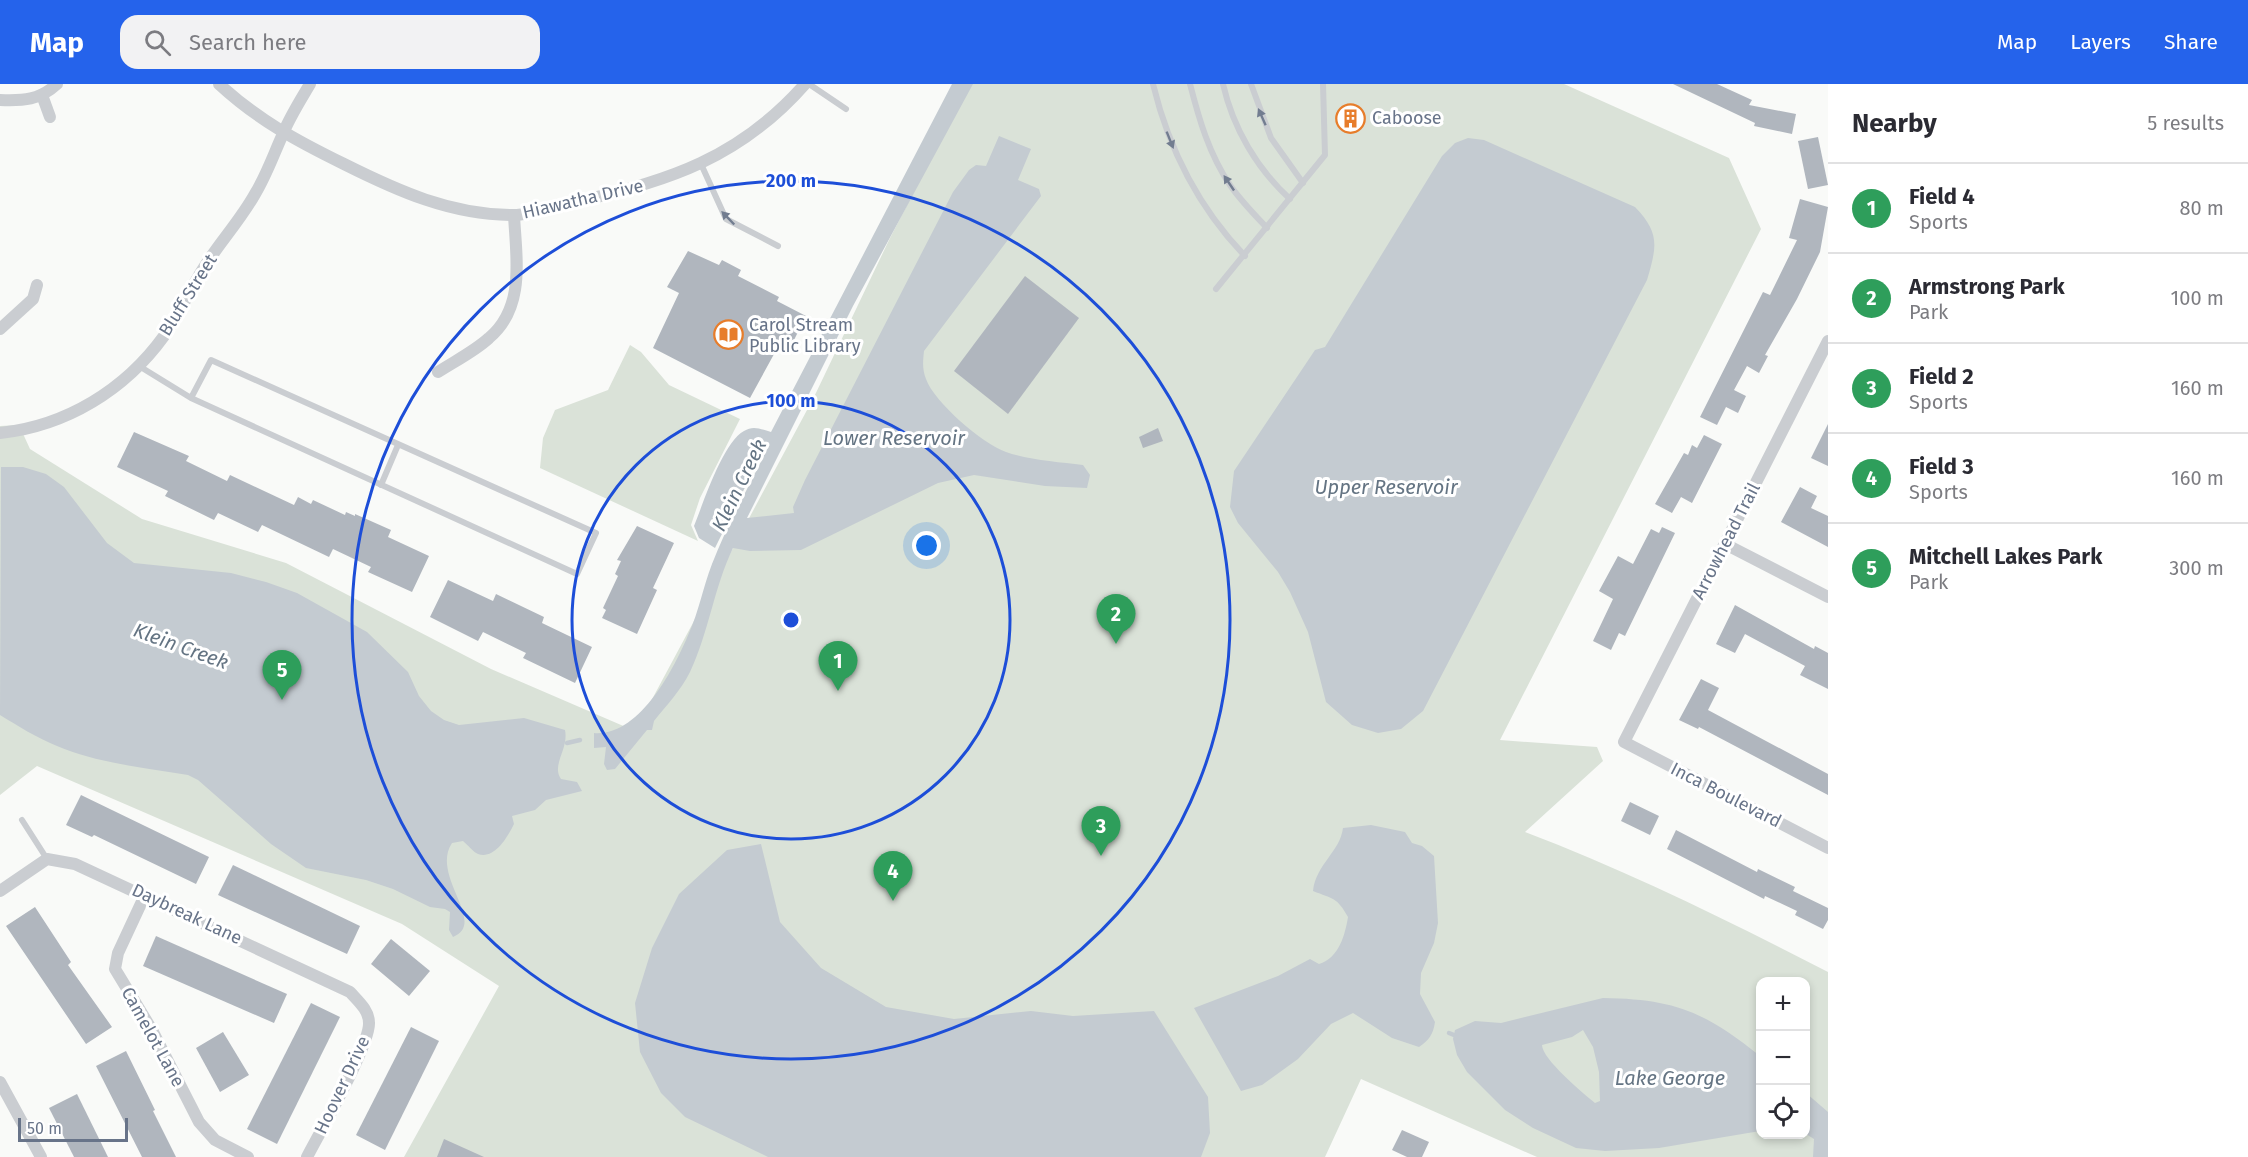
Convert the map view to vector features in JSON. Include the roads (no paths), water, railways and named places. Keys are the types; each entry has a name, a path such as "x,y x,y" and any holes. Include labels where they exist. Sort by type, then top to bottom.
{"street":[{"path":"0,100 26,101 42,95 57,84"},
{"name":"Hiawatha Drive","path":"219,84 282,134 402,193 459,209 514,215 630,190 701,164 749,137 788,104 807,84"},
{"name":"Bluff Street","path":"0,434 43,426 91,404 139,366 165,336 205,265 255,196 267,173 282,134 310,84"},
{"path":"42,95 50,117"},
{"path":"438,372 490,338 514,301 517,285 514,215"},
{"path":"0,328 33,299 37,285"},
{"name":"Arrowhead Trail","path":"1624,742 1827,344"},
{"path":"1725,544 1828,597"},
{"name":"Inca Boulevard","path":"1624,742 1828,848"},
{"path":"0,891 48,859"},
{"name":"Daybreak Lane","path":"48,859 75,864 340,985 350,992 367,1012"},
{"name":"Camelot Lane","path":"145,895 118,953 115,969 163,1050 199,1122 215,1140 248,1157"},
{"name":"Hoover Drive","path":"307,1157 363,1048 370,1024 367,1012"},
{"path":"0,1082 41,1157"}],"lane":[{"path":"807,84 846,109"},
{"path":"1153,84 1164,126 1195,192 1216,224 1245,256"},
{"path":"1190,84 1203,131 1217,163 1230,185 1267,228"},
{"path":"1223,84 1245,142 1262,169 1290,199"},
{"path":"1251,84 1271,138 1303,183"},
{"path":"1216,290 1325,155 1323,84"},
{"path":"701,164 726,219 778,246"},
{"path":"139,366 191,398 577,574 596,533 211,360 191,398"},
{"path":"381,485 398,445"},
{"path":"22,820 48,859"}],"water":[{"name":"Lower Reservoir","path":"952,84 973,84 853,306 747,518 794,513 793,507 805,480 953,192 969,170 976,165 986,166 999,136 1031,149 1018,180 1039,189 1041,196 924,351 925,375 931,388 949,410 996,448 1015,455 1083,465 1090,475 1087,488 1045,486 974,475 938,483 801,550 750,551 733,548 690,672 654,721 652,730 647,730 615,769 607,770 604,764 606,747 594,748 594,733 610,731 626,724 640,713 664,682 689,633 718,549 767,449 767,443 715,548 699,538 694,526 721,460 736,437 747,429 754,428 771,432"},
{"name":"Upper Reservoir","path":"1468,138 1484,140 1635,207 1649,225 1652,233 1653,258 1647,280 1423,711 1401,729 1378,733 1352,725 1326,702 1308,632 1290,592 1278,572 1238,523 1230,507 1234,471 1315,350 1325,347 1442,156 1455,143"},
{"name":"Klein Creek","path":"1,467 23,467 46,474 64,487 107,543 134,563 231,573 266,582 297,593 367,632 408,672 419,696 431,711 444,720 459,725 524,718 565,730 565,744 558,774 561,779 577,782 582,791 546,800 535,810 512,816 514,824 508,835 490,854 478,854 463,841 452,843 447,856 448,870 465,921 462,930 453,937 449,930 450,912 430,907 393,889 366,880 306,868 271,844 198,780 188,775 88,757 28,732 0,715"},
{"path":"1371,825 1405,832 1412,843 1422,846 1434,856 1438,923 1434,943 1421,973 1420,994 1435,1022 1432,1034 1419,1047 1392,1038 1353,1013 1331,1024 1298,1059 1262,1085 1241,1091 1194,1008 1278,976 1310,959 1319,964 1332,957 1343,938 1348,917 1334,900 1313,891 1315,882 1337,844 1343,828"},
{"path":"761,844 780,922 821,968 886,1007 954,1019 1031,1011 1073,1016 1154,1011 1208,1097 1210,1133 1201,1157 768,1157 685,1117 661,1093 640,1052 635,1003 652,948 679,894 727,850"},
{"name":"Lake George","path":"1603,998 1650,1001 1688,1011 1722,1029 1756,1053 1756,1132 1659,1148 1605,1151 1576,1148 1533,1128 1505,1110 1467,1072 1457,1055 1453,1039 1455,1030 1475,1021 1501,1023","holes":["1583,1030 1593,1047 1599,1072 1600,1101 1595,1103 1556,1067 1542,1045 1572,1037"]},
{"path":"1810,1096 1828,1112 1828,1157 1813,1157 1814,1139 1810,1136"}],"waterway":[{"path":"567,743 580,740"},
{"path":"1449,1033 1454,1035"}],"place":[{"name":"Caboose","path":"1351,118"},
{"name":"Carol Stream Public Library","path":"728,335"},
{"name":"Armstrong Park","path":"1116,644"},
{"name":"Field 4","path":"838,691"},
{"name":"Mitchell Lakes Park","path":"282,700"},
{"name":"Field 2","path":"1101,856"},
{"name":"Field 3","path":"893,901"}]}
